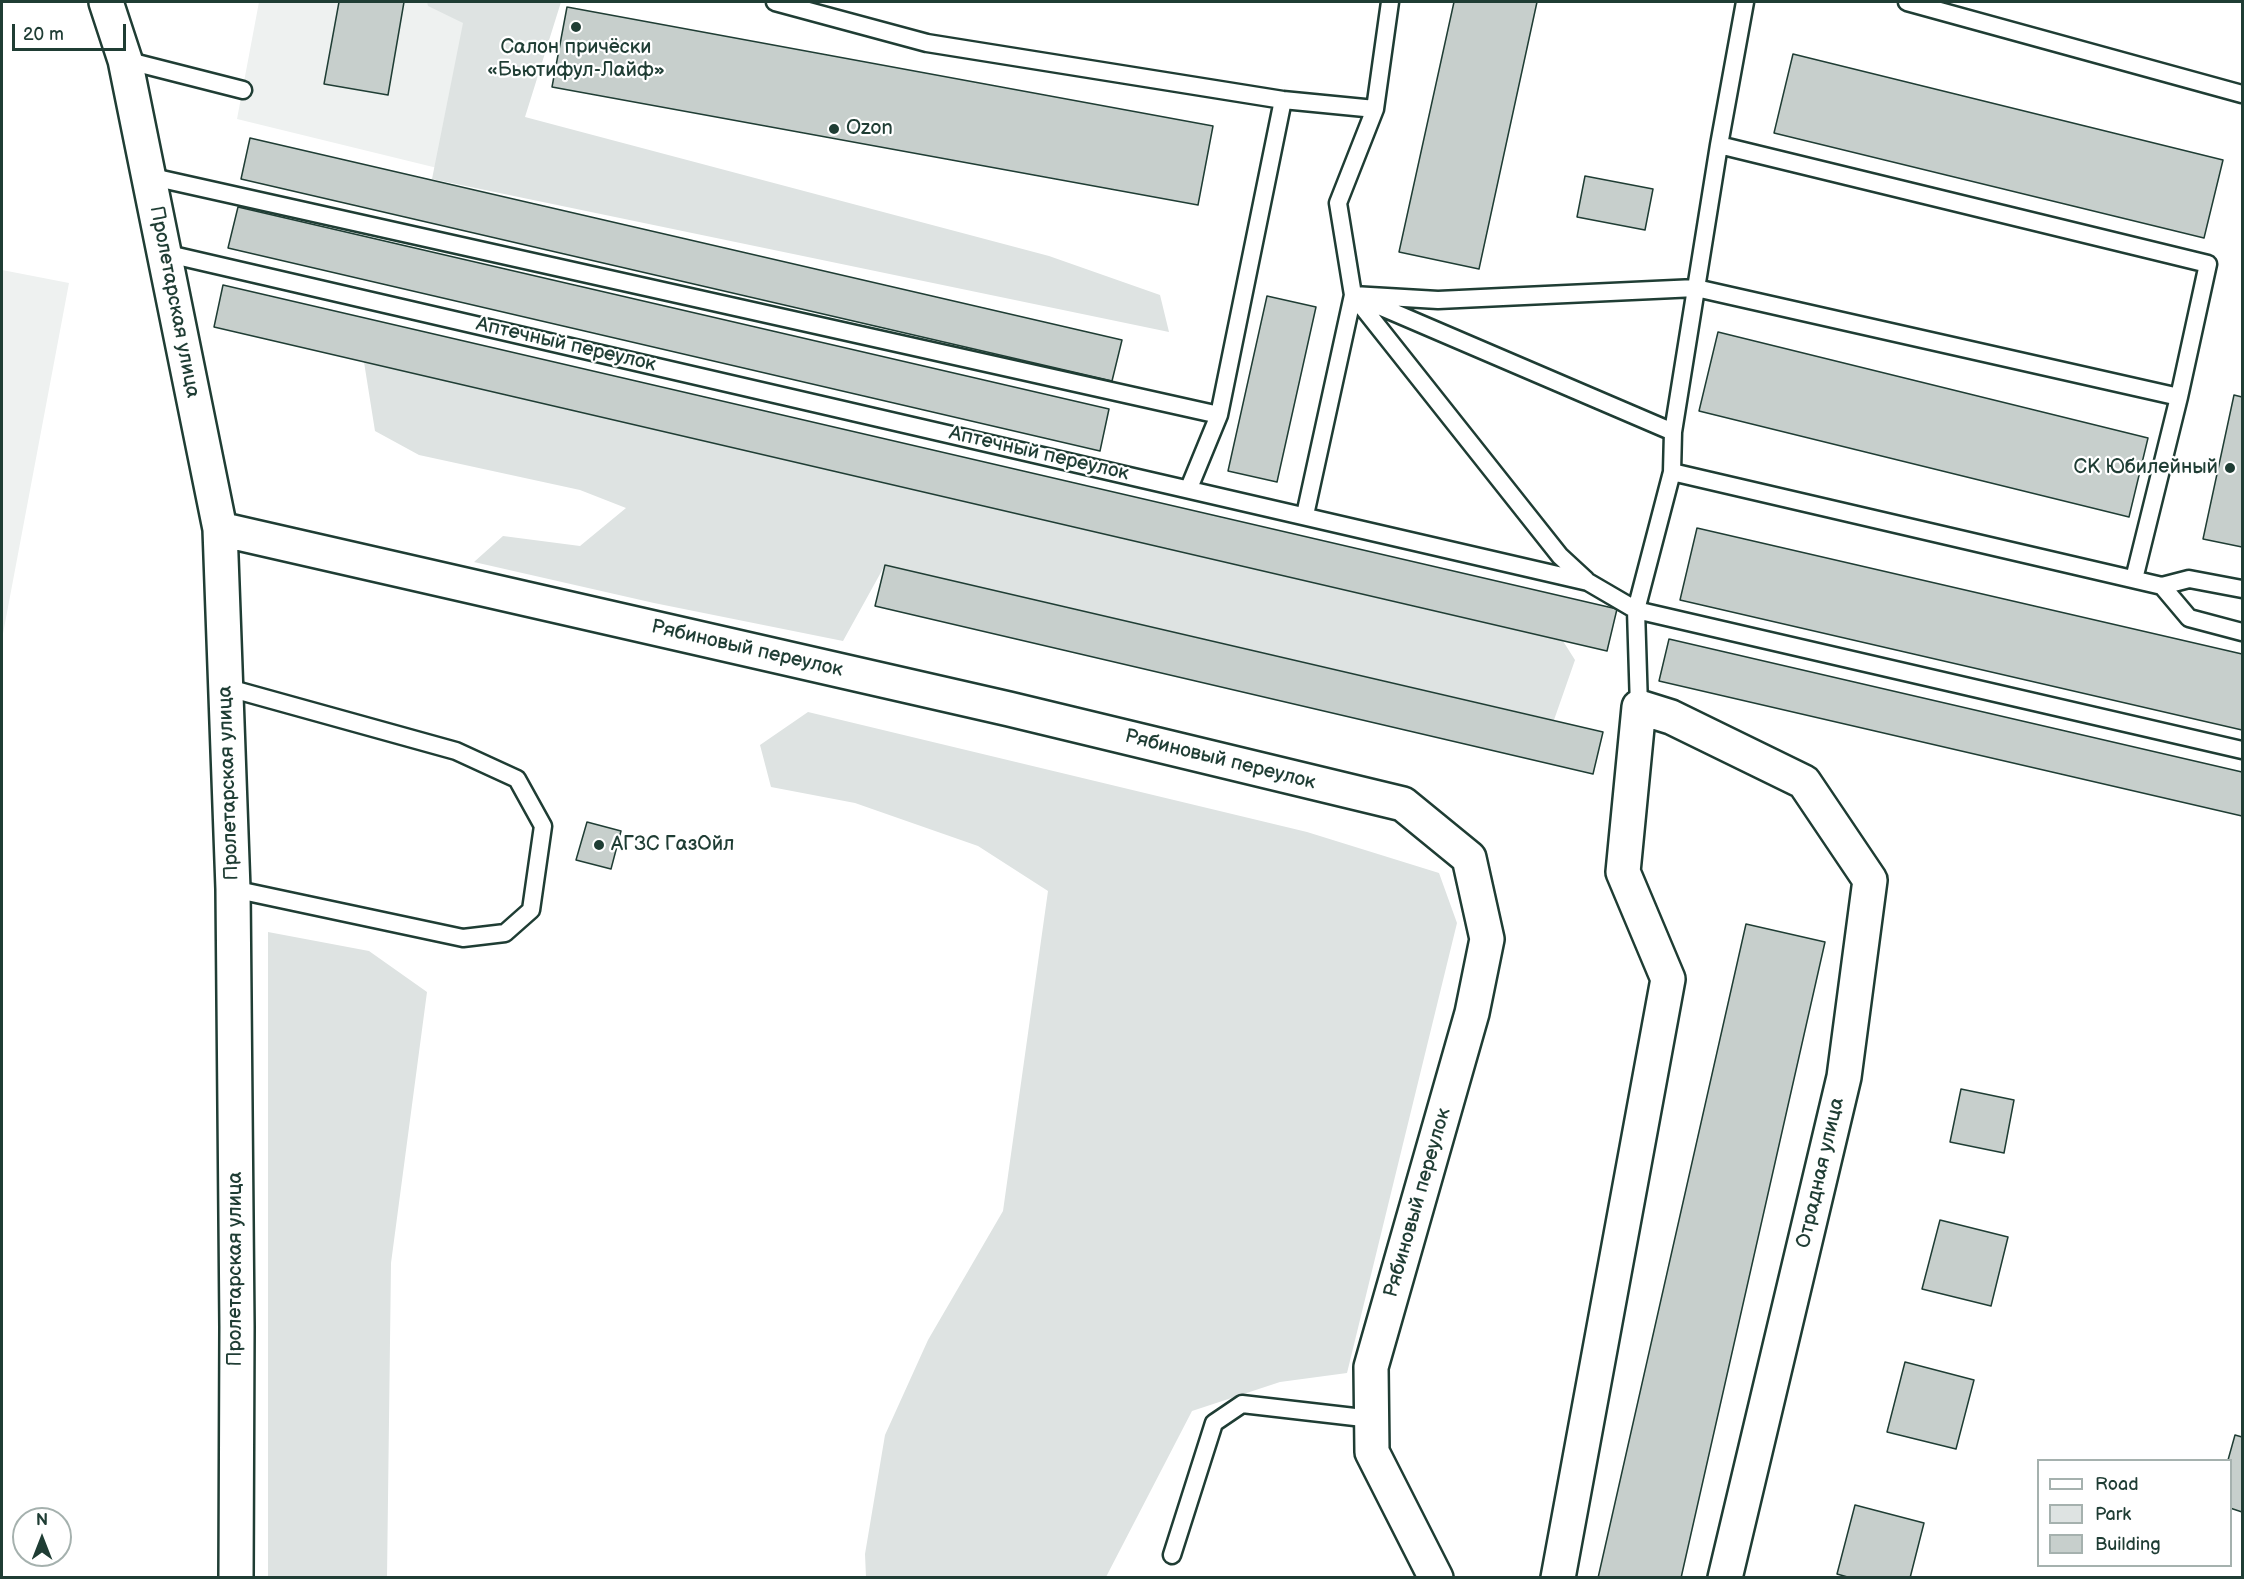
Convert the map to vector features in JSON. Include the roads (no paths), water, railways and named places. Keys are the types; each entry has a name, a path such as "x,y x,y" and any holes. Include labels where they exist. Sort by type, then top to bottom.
{"street":[{"name":"Пролетарская улица","path":"106,2 125,60 220,529 233,889 237,1326 236,1578"},
{"name":"Рябиновый переулок","path":"220,529 1009,709 1403,804 1469,858 1487,939 1472,1013 1371,1367 1372,1452 1437,1578"},
{"name":"Отрадная улица","path":"1639,707 1671,717 1804,782 1870,880 1844,1077 1725,1578"},
{"path":"1558,1578 1668,978 1623,872 1639,707"}],"lane":[{"path":"775,2 927,43 1283,100 1375,108"},
{"path":"1305,515 1353,295 1338,203 1375,108 1390,2"},
{"path":"1639,707 1636,610 1672,472 1673,432 1719,145 1745,2"},
{"path":"1907,2 2242,94"},
{"path":"125,60 243,90"},
{"path":"1189,488 1219,415 1283,100"},
{"path":"1719,145 2208,264 2179,397 2134,579"},
{"path":"148,176 1219,415"},
{"name":"Аптечный переулок","path":"164,253 1588,582 1636,610 2242,750"},
{"path":"1353,295 1438,300 1696,288 2179,397"},
{"path":"1353,295 1673,432"},
{"path":"1353,295 1560,556 1588,582"},
{"path":"1672,472 2162,586 2189,579 2242,589"},
{"path":"2162,586 2189,618 2242,632"},
{"path":"225,687 456,751 517,779 543,826 531,910 505,933 463,938 233,889"},
{"path":"1172,1555 1214,1423 1242,1404 1372,1419"}],"place":[{"name":"Салон причёски «Бьютифул-Лайф»","path":"576,27"},
{"name":"Ozon","path":"834,129"},
{"name":"СК Юбилейный","path":"2230,468"},
{"name":"АГЗС ГазОйл","path":"599,845"}]}
